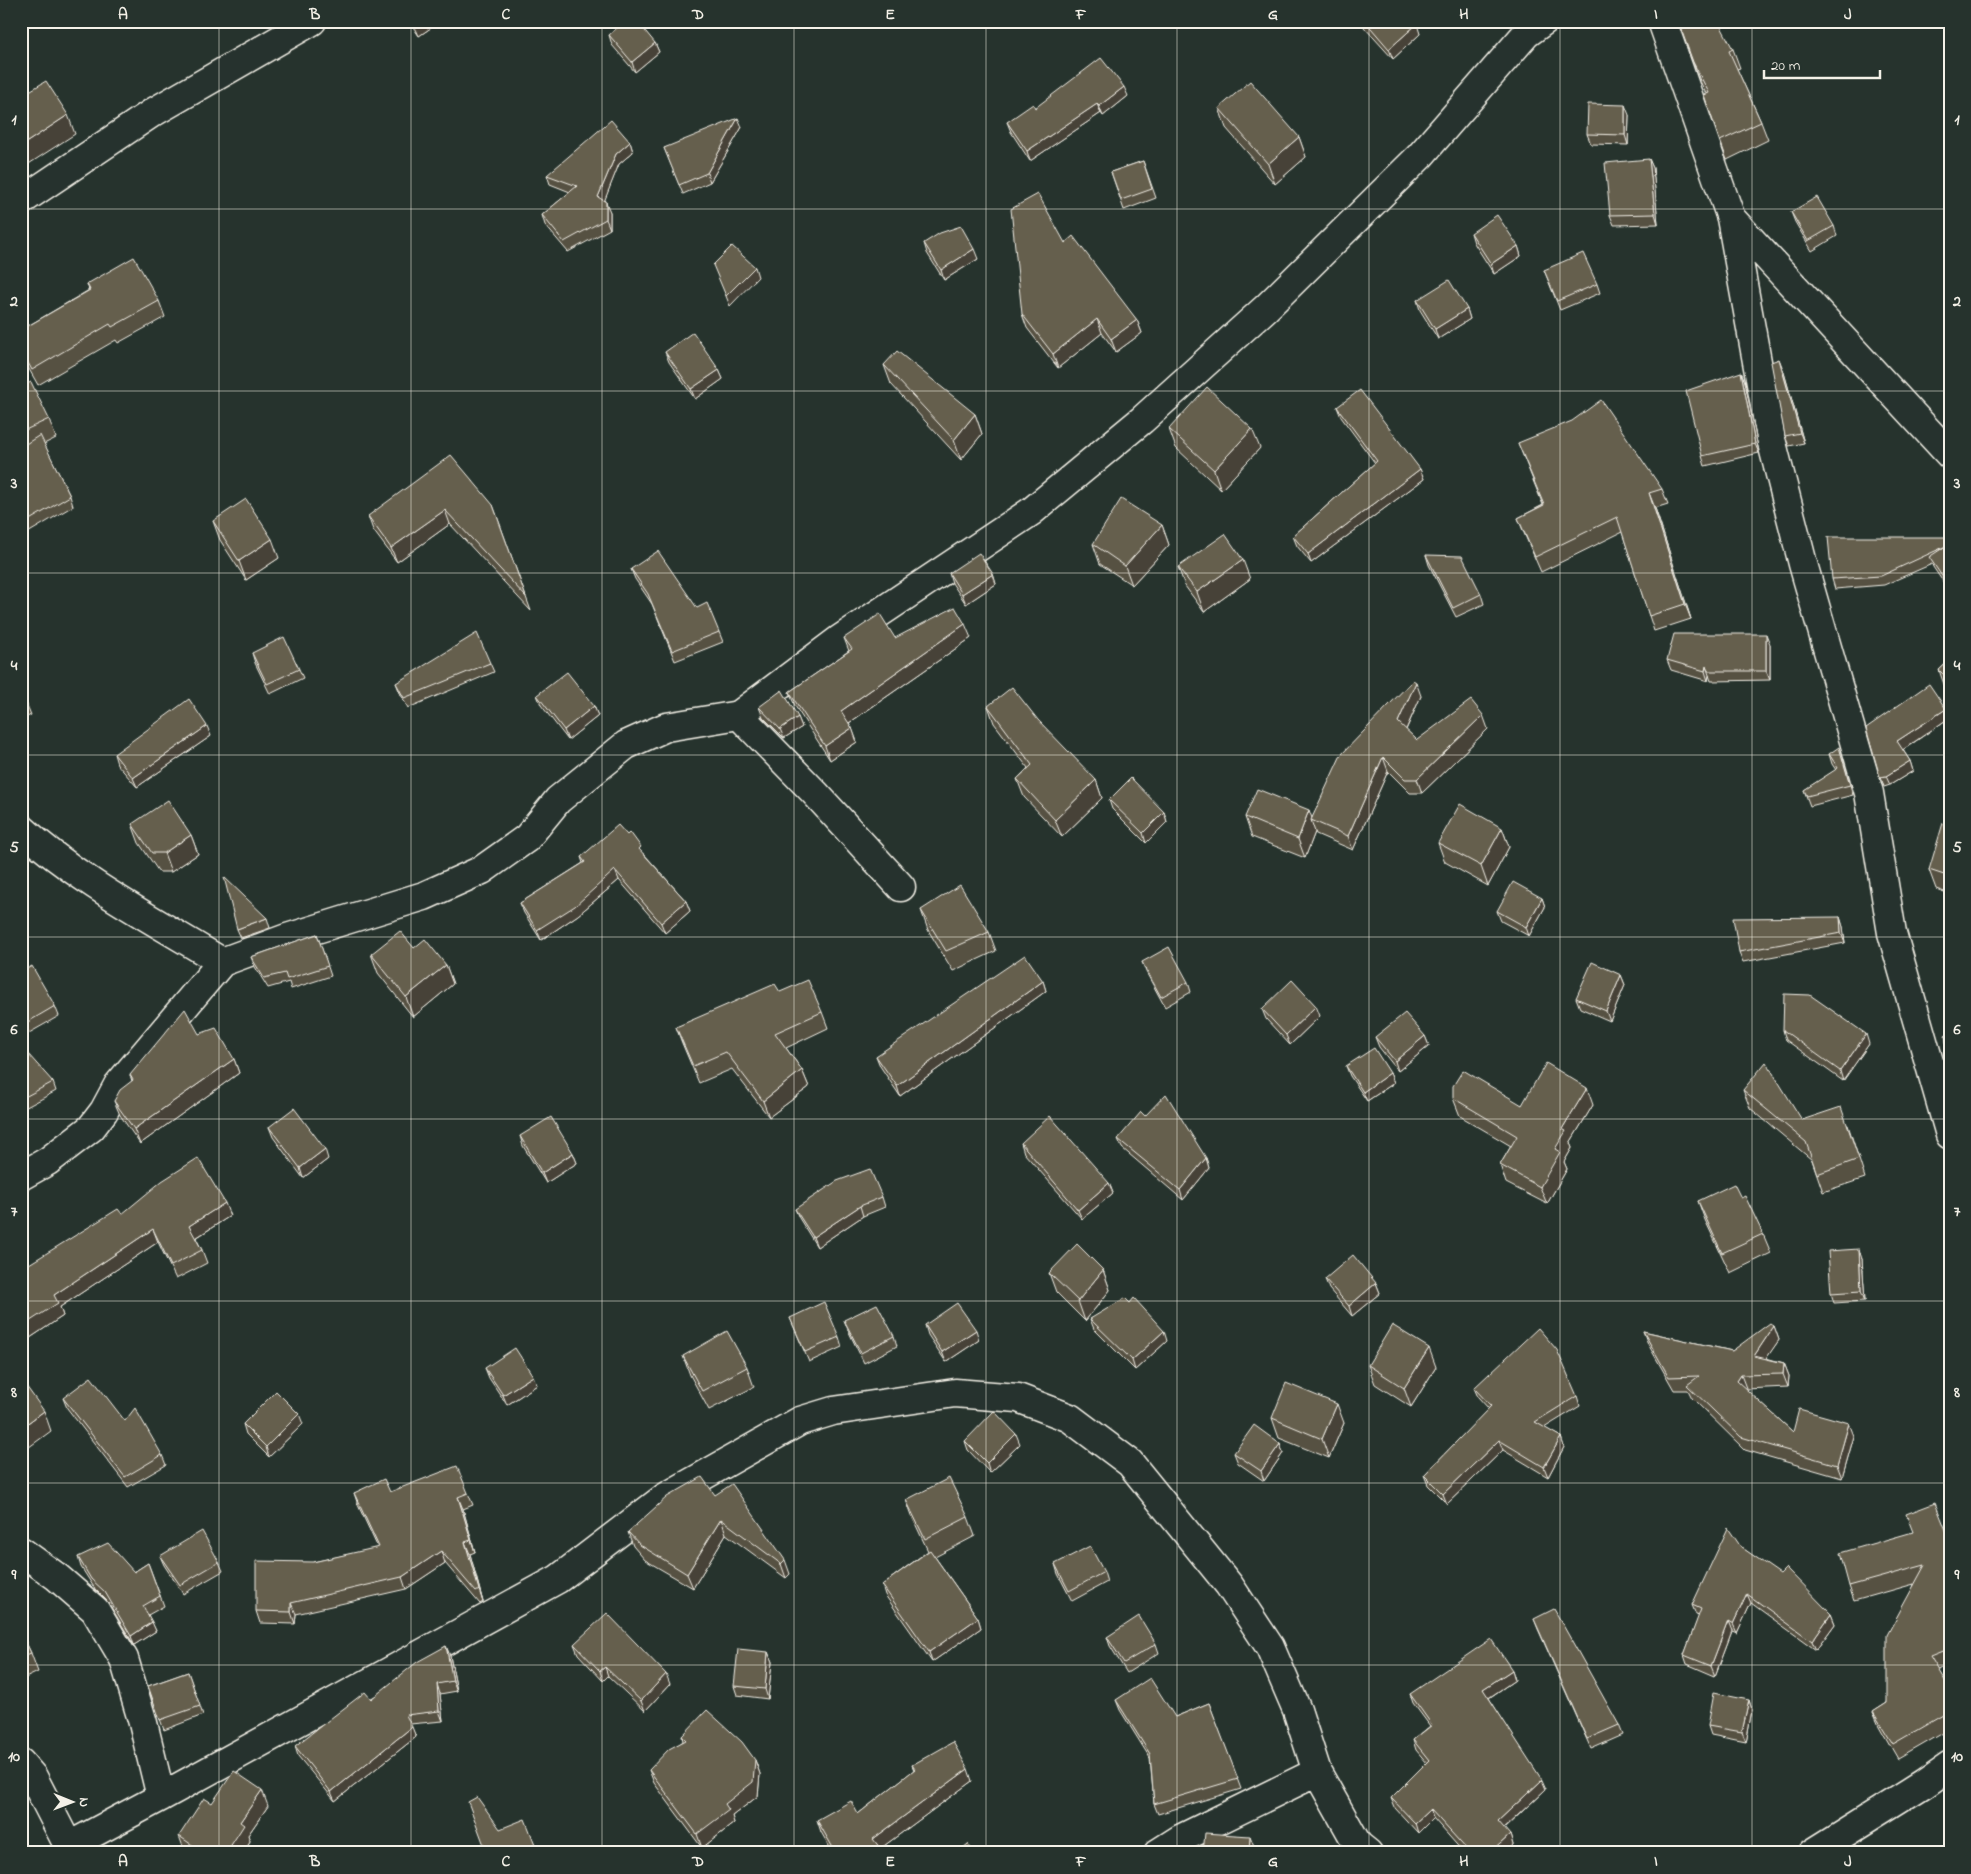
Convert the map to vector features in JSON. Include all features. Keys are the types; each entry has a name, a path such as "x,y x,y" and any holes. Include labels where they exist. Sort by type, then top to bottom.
{"street":[{"path":"21,200 152,114 312,21"},
{"path":"21,1176 48,1161 91,1128 104,1111 118,1085 222,962 287,938 424,896 482,870 528,838 558,800 626,745 666,727 739,715 839,640 1032,511 1142,420 1266,308 1420,156 1526,34 1544,21"},
{"path":"1662,21 1731,218 1770,439 1803,564 1869,792 1892,933 1950,1135"},
{"path":"1731,218 1950,455"},
{"path":"739,715 901,887"},
{"path":"21,828 82,876 133,910 222,962"},
{"path":"21,1763 32,1777 70,1849 558,1579 664,1498 800,1420 833,1411 955,1393 1018,1398 1070,1418 1130,1463 1229,1585 1270,1647 1297,1710 1316,1772 1358,1845 1368,1853"},
{"path":"21,1551 57,1577 95,1610 124,1659 143,1723 161,1797"},
{"path":"1813,1853 1923,1784 1950,1764"},
{"path":"1158,1853 1180,1839 1316,1772"}],"building":[{"path":"412,21 423,21 415,27"},
{"path":"625,21 637,21 655,43 632,62 609,35"},
{"path":"1365,21 1414,21 1417,24 1389,49"},
{"path":"1678,21 1718,21 1733,49 1729,51 1761,122 1720,141 1704,95 1709,93 1693,62"},
{"path":"1101,58 1124,87 1099,106 1097,104 1027,151 1007,122 1033,104 1035,108"},
{"path":"46,81 68,115 21,146 21,96"},
{"path":"1250,81 1299,137 1268,164 1219,108"},
{"path":"1588,104 1625,105 1625,135 1587,134"},
{"path":"738,118 707,173 679,185 664,148"},
{"path":"611,120 630,142 616,154 598,197 606,202 606,219 564,242 542,215 577,186 547,175"},
{"path":"1649,159 1655,214 1610,215 1605,163"},
{"path":"1143,161 1152,189 1121,200 1111,172"},
{"path":"1038,194 1065,243 1073,236 1137,320 1111,339 1097,319 1053,354 1022,314 1011,209"},
{"path":"1817,197 1834,226 1808,241 1791,212"},
{"path":"1497,215 1518,246 1491,264 1471,233"},
{"path":"961,226 974,249 941,270 924,243 940,233"},
{"path":"732,246 755,267 726,296 713,265"},
{"path":"1583,253 1597,284 1557,301 1544,270"},
{"path":"134,257 159,301 112,327 110,324 32,370 21,350 21,330 90,290 87,284"},
{"path":"1449,280 1467,309 1435,329 1417,300"},
{"path":"693,332 719,370 691,389 665,352"},
{"path":"897,351 975,414 954,440 884,365"},
{"path":"1779,359 1800,433 1785,436 1771,362"},
{"path":"1741,372 1755,444 1702,456 1686,391"},
{"path":"31,382 49,419 21,432 21,387"},
{"path":"1207,387 1252,429 1214,470 1169,429"},
{"path":"1360,390 1420,469 1308,554 1293,536 1377,461 1337,407"},
{"path":"1601,400 1662,489 1649,493 1685,604 1649,616 1617,517 1535,557 1518,518 1544,505 1518,443 1572,421"},
{"path":"40,435 70,496 21,525 21,447"},
{"path":"451,455 493,505 526,597 445,510 391,548 368,516"},
{"path":"246,499 272,539 239,561 213,521"},
{"path":"1121,499 1162,525 1125,566 1093,544"},
{"path":"1225,534 1243,560 1197,592 1178,567"},
{"path":"1828,537 1950,537 1950,588 1929,557 1946,546 1881,576 1832,579"},
{"path":"658,551 697,608 707,603 719,632 672,651 648,594 631,569"},
{"path":"979,553 993,574 962,594 949,573"},
{"path":"1426,555 1462,556 1481,594 1453,608"},
{"path":"955,607 965,624 841,711 852,728 825,746 789,692 852,649 844,638 880,614 895,638"},
{"path":"477,633 490,663 404,698 396,683"},
{"path":"1674,634 1766,634 1766,671 1708,671 1706,666 1705,671 1667,660"},
{"path":"284,637 299,669 267,684 252,653"},
{"path":"1950,660 1950,681 1939,670"},
{"path":"567,672 594,706 564,730 537,695"},
{"path":"1413,680 1416,682 1398,722 1417,740 1471,700 1483,715 1417,779 1405,779 1383,757 1348,836 1311,820 1341,755"},
{"path":"1929,684 1946,709 1897,741 1910,761 1886,776 1880,777 1866,728"},
{"path":"1012,687 1038,720 1096,780 1055,820 1017,779 1032,765 988,706"},
{"path":"782,690 798,717 780,729 759,707"},
{"path":"21,693 27,705 21,708"},
{"path":"189,699 207,726 133,778 114,754"},
{"path":"1839,747 1850,785 1807,796 1804,790 1838,768 1829,754"},
{"path":"1131,778 1164,812 1143,833 1109,800"},
{"path":"1257,789 1309,810 1298,839 1245,817"},
{"path":"168,800 191,835 164,853 152,853 132,824"},
{"path":"1460,804 1502,828 1481,866 1438,843"},
{"path":"1943,823 1950,825 1950,877 1929,870"},
{"path":"618,825 627,835 630,832 641,847 639,849 686,901 661,923 615,870 575,906 537,930 520,903 585,862 581,857"},
{"path":"224,877 267,918 237,929"},
{"path":"1513,882 1542,898 1526,927 1497,911"},
{"path":"960,885 989,932 946,951 921,910"},
{"path":"1840,917 1841,933 1739,952 1733,918"},
{"path":"400,931 414,948 425,939 446,965 406,997 371,954"},
{"path":"317,934 328,966 287,979 285,973 264,978 251,957"},
{"path":"1169,947 1188,982 1161,997 1142,962"},
{"path":"1025,955 1043,981 897,1086 876,1056"},
{"path":"1592,962 1621,975 1606,1011 1576,998"},
{"path":"32,966 55,1006 26,1023 21,1015 21,972"},
{"path":"808,980 822,1012 775,1033 802,1070 763,1101 726,1052 693,1066 676,1027 775,984 780,992"},
{"path":"1292,980 1316,1006 1286,1035 1262,1009"},
{"path":"1784,994 1810,995 1866,1034 1840,1071 1783,1030"},
{"path":"185,1009 199,1034 216,1028 234,1059 134,1129 114,1101 120,1090 133,1080 130,1075"},
{"path":"1405,1013 1425,1036 1395,1061 1375,1037"},
{"path":"1945,1035 1950,1035 1950,1072"},
{"path":"1374,1048 1390,1073 1363,1092 1346,1066"},
{"path":"28,1054 53,1082 21,1099 21,1057"},
{"path":"1766,1062 1802,1120 1841,1107 1859,1159 1817,1174 1806,1142 1743,1090"},
{"path":"1546,1063 1587,1088 1562,1129 1566,1131 1555,1149 1560,1152 1540,1187 1500,1165 1517,1136 1453,1098 1453,1086 1463,1070 1522,1105"},
{"path":"1166,1094 1206,1158 1180,1190 1118,1139 1141,1112 1145,1116"},
{"path":"294,1108 325,1149 300,1168 269,1127"},
{"path":"1050,1116 1109,1183 1078,1210 1021,1143"},
{"path":"551,1117 573,1153 542,1173 520,1136"},
{"path":"198,1158 225,1203 189,1226 202,1250 171,1266 153,1229 54,1295 58,1303 21,1327 21,1269 118,1209 122,1214 162,1181"},
{"path":"870,1169 882,1197 860,1206 813,1237 795,1209 837,1181"},
{"path":"1734,1184 1741,1198 1745,1196 1763,1234 1722,1253 1698,1201"},
{"path":"1077,1244 1103,1270 1078,1301 1049,1273"},
{"path":"1859,1249 1861,1291 1831,1293 1828,1251"},
{"path":"1353,1255 1376,1283 1349,1306 1325,1279"},
{"path":"1125,1298 1130,1303 1134,1298 1164,1331 1132,1360 1090,1319"},
{"path":"824,1302 839,1337 805,1352 790,1318"},
{"path":"957,1303 976,1330 942,1352 925,1325"},
{"path":"877,1304 894,1336 861,1353 844,1320"},
{"path":"1770,1323 1774,1326 1754,1356 1784,1363 1783,1374 1741,1375 1737,1381 1793,1432 1799,1409 1849,1423 1837,1465 1741,1437 1687,1385 1699,1376 1669,1377 1643,1331 1732,1351"},
{"path":"1392,1325 1429,1348 1404,1388 1368,1365"},
{"path":"1538,1328 1557,1350 1577,1396 1535,1422 1561,1437 1544,1467 1499,1440 1443,1494 1424,1475 1491,1406 1474,1388"},
{"path":"727,1331 747,1367 702,1391 683,1356"},
{"path":"515,1348 533,1376 503,1395 485,1368"},
{"path":"91,1377 125,1421 135,1408 162,1455 125,1477 63,1398"},
{"path":"21,1379 44,1411 21,1428"},
{"path":"1286,1383 1337,1404 1322,1439 1272,1418"},
{"path":"276,1391 299,1414 266,1447 243,1424"},
{"path":"994,1411 1016,1434 987,1463 965,1441"},
{"path":"1254,1425 1280,1444 1261,1471 1234,1453"},
{"path":"457,1466 468,1493 458,1497 471,1540 465,1542 479,1590 476,1592 441,1551 402,1577 291,1603 291,1612 256,1611 256,1561 313,1562 379,1547 354,1493 384,1479 390,1492"},
{"path":"702,1477 715,1495 732,1484 785,1560 781,1564 721,1519 687,1574 640,1545 628,1532 667,1497"},
{"path":"949,1478 968,1517 925,1539 906,1500"},
{"path":"1935,1503 1950,1540 1950,1648 1930,1656 1950,1689 1950,1711 1893,1744 1873,1712 1887,1703 1887,1635 1925,1565 1849,1586 1840,1553 1913,1532 1906,1514"},
{"path":"1728,1528 1741,1547 1780,1574 1786,1568 1831,1614 1812,1641 1747,1594 1733,1624 1728,1621 1711,1666 1684,1655 1701,1609 1692,1605"},
{"path":"202,1531 219,1562 180,1585 160,1556"},
{"path":"108,1543 134,1572 148,1563 160,1596 143,1606 152,1622 131,1636 105,1592 91,1579 78,1557"},
{"path":"1090,1546 1104,1572 1069,1591 1055,1564"},
{"path":"930,1550 978,1618 929,1652 882,1585"},
{"path":"1554,1609 1619,1725 1587,1739 1534,1619"},
{"path":"607,1613 666,1674 641,1701 605,1667 600,1671 574,1644"},
{"path":"1139,1616 1156,1644 1124,1663 1107,1637"},
{"path":"21,1632 31,1653 21,1657"},
{"path":"1491,1639 1512,1670 1483,1689 1542,1780 1498,1821 1510,1835 1490,1853 1470,1853 1430,1809 1415,1823 1391,1798 1429,1760 1413,1740 1432,1725 1410,1694"},
{"path":"446,1646 453,1681 437,1684 439,1711 406,1715 412,1727 331,1792 295,1746 365,1692 371,1699 417,1662"},
{"path":"738,1649 768,1652 765,1689 734,1686"},
{"path":"188,1672 200,1706 160,1720 148,1686"},
{"path":"1150,1678 1175,1717 1209,1703 1238,1779 1154,1804 1150,1754 1116,1700"},
{"path":"1714,1693 1749,1700 1742,1732 1708,1726"},
{"path":"707,1710 742,1742 755,1760 753,1782 725,1804 729,1810 697,1834 649,1770 669,1749 686,1740 682,1736"},
{"path":"953,1742 968,1769 873,1839 884,1853 836,1853 817,1820 851,1801 858,1814 915,1769 912,1765"},
{"path":"234,1771 262,1790 240,1822 244,1825 226,1853 204,1853 179,1836 204,1798 212,1803"},
{"path":"477,1797 500,1829 525,1819 538,1852 487,1853 468,1802"},
{"path":"1205,1833 1250,1836 1249,1853 1203,1853"},
{"path":"968,1844 974,1853 957,1853"}]}
